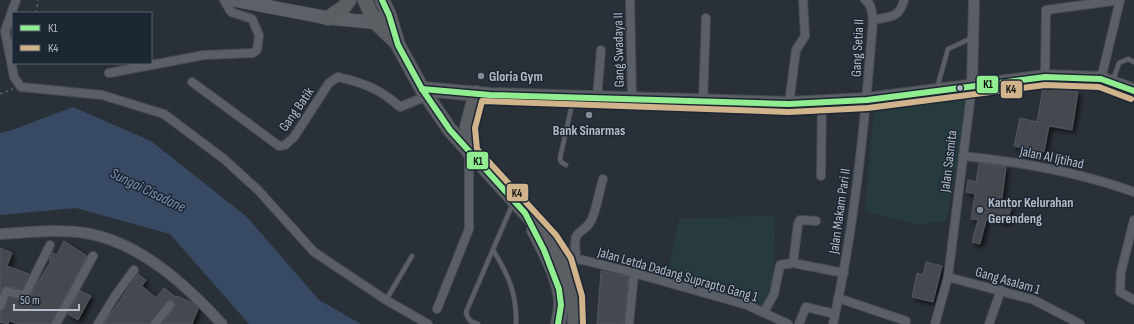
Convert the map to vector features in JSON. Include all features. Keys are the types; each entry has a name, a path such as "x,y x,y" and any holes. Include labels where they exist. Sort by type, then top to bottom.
{"highway":[{"path":"328,18 344,7 349,0"},
{"path":"365,0 374,21 398,45"},
{"path":"382,0 390,15 398,45 424,92 450,130 550,240 558,252 574,297 574,324"},
{"path":"424,92 789,104 867,100 937,90 1045,78 1107,81 1134,91"},
{"path":"469,152 467,128 476,93"},
{"path":"525,213 544,250 559,289 561,305 558,324"}],"main road":[{"path":"234,0 328,18 374,21 390,15"}],"street":[{"path":"16,0 5,31 14,77 21,87 102,95 164,114 224,160 258,190 314,252 386,300 428,324"},
{"path":"109,73 204,55 253,53 257,50 259,35 252,19 231,12 224,0"},
{"name":"Gang Swadaya II","path":"630,0 632,100"},
{"path":"789,104 796,50 805,36 803,0"},
{"name":"Gang Setia II","path":"865,0 868,2 871,9 873,20 867,100"},
{"path":"873,20 897,14 901,10 904,0"},
{"name":"Jalan Sasmita","path":"935,324 948,276 972,86 974,0"},
{"path":"1045,78 1046,10 1120,0 1107,81"},
{"path":"703,102 706,18"},
{"path":"597,98 601,50"},
{"name":"Gang Batik","path":"192,82 279,146 285,145 294,137 329,83 338,77 358,82 385,93 400,107 424,92"},
{"name":"Jalan Makam Pari II","path":"833,324 844,273 867,100"},
{"path":"821,176 822,102"},
{"path":"437,309 470,228 469,152"},
{"name":"Jalan Al Ijtihad","path":"963,156 1008,161 1047,169 1103,181 1134,192"},
{"path":"558,252 576,253 574,239 578,232 588,226 593,218 603,179"},
{"path":"793,263 798,224 800,220 816,220"},
{"path":"1134,220 1121,272 1120,292 1134,300"},
{"path":"0,234 53,232 85,233 115,240 133,249 172,277 197,298 220,323"},
{"path":"0,306 6,291 23,295 26,293 50,245"},
{"name":"Jalan Letda Dadang Suprapto Gang 1","path":"558,252 747,305 788,324"},
{"path":"56,324 93,256"},
{"path":"764,312 774,294 780,266 793,263 844,273"},
{"path":"98,324 115,296 134,270"},
{"path":"629,324 634,273"},
{"name":"Gang Asalam 1","path":"948,276 1034,300 1080,324"},
{"path":"990,324 1001,290"},
{"path":"838,298 906,321"},
{"path":"155,324 170,305"},
{"path":"798,324 806,307 835,314"}],"lane":[{"path":"937,90 948,49 973,38"},
{"path":"1107,81 1118,63 1128,59 1134,62"},
{"path":"566,165 561,162 560,158 573,98"},
{"path":"478,324 471,322 467,318 466,312 514,201"},
{"path":"493,250 506,272 516,305 516,324"},
{"path":"386,300 412,256"}],"path":[{"path":"36,12 38,0"},
{"path":"0,94 21,87"}],"green space":[{"path":"970,99 946,221 919,225 865,212 874,107"},
{"path":"775,215 773,294 763,307 667,276 679,219"}],"water":[{"name":"Sungai Cisadane","path":"73,107 151,141 247,217 319,300 361,324 249,324 170,234 76,208 0,215 0,133 12,130"}],"building":[{"path":"1043,88 1078,92 1072,130 1049,126 1044,152 1014,146 1020,118 1037,122"},
{"path":"979,163 1006,167 1001,206 1011,208 1007,223 987,217 980,244 972,242 978,220 971,219 975,194 966,192 968,180 976,182"},
{"path":"64,241 87,256 51,324 18,324 9,321 8,324 0,322 0,311 5,308 9,297 24,300 29,297 51,261 49,260 52,253 57,255"},
{"path":"0,248 12,253 7,266 29,274 22,289 5,286 0,291"},
{"path":"926,262 942,266 933,302 912,297 917,273 923,275"},
{"path":"601,271 628,277 624,324 597,324"},
{"path":"138,274 146,280 142,286 156,298 164,288 176,297 177,296 193,303 198,309 192,324 162,324 175,306 175,303 170,300 166,302 150,324 104,324"},
{"path":"80,291 91,296 78,320 68,314"}],"transit line":[{"name":"K1","path":"382,0 389,15 398,45 422,89 450,130 525,213 544,250 559,289 561,305 558,324"},
{"name":"K1","path":"422,89 490,95 789,104 867,100 1045,77 1101,79 1134,91"},
{"name":"K4","path":"583,324 582,296 571,258 556,235 477,149 475,128 482,101 789,112 868,108 1045,85 1099,87 1131,99"}],"place":[{"name":"Gloria Gym","path":"481,76"},
{"name":"Bank Sinarmas","path":"589,115"},
{"name":"Kantor Kelurahan Gerendeng","path":"980,210"}]}
